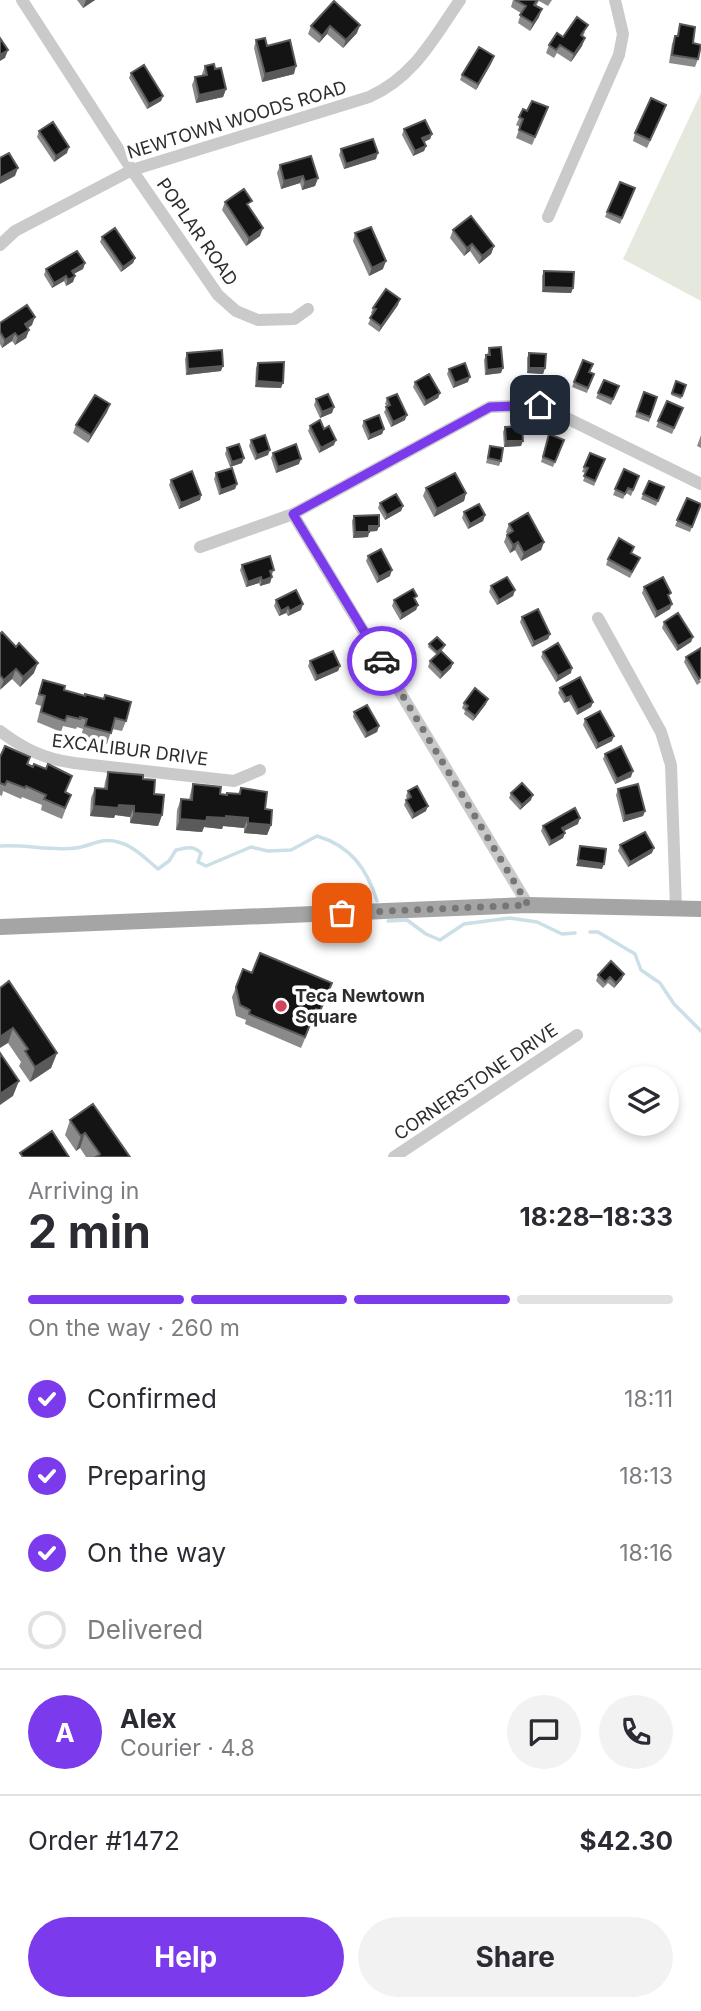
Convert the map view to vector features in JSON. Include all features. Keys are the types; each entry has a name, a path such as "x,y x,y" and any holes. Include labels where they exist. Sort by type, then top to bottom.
{"main road":[{"path":"0,927 528,905 701,909"}],"street":[{"name":"POPLAR ROAD","path":"22,0 132,170 218,295 236,311 258,320 294,319 308,309"},
{"name":"NEWTOWN WOODS ROAD","path":"0,245 15,231 132,170 369,97 386,89 405,76 460,0"},
{"path":"548,218 619,55 623,34 615,0"},
{"path":"200,547 293,514 490,407 540,405 701,484"},
{"path":"293,514 528,905"},
{"path":"598,618 661,732 671,765 676,908"},
{"name":"EXCALIBUR DRIVE","path":"0,731 32,753 63,761 234,780 260,770"},
{"name":"CORNERSTONE DRIVE","path":"394,1157 577,1035"}],"shaded area":[{"path":"701,93 701,301 623,259"}],"building":[{"path":"515,0 537,0 534,5 542,9 533,23 520,15 526,6"},
{"path":"334,1 360,25 346,40 330,26 322,36 311,26"},
{"path":"577,17 588,25 581,35 585,38 574,54 560,45 556,50 549,45 557,33 563,37"},
{"path":"680,24 695,27 693,43 701,45 698,59 672,55"},
{"path":"0,38 8,50 0,55"},
{"path":"265,38 267,46 290,40 296,66 265,74 256,40"},
{"path":"479,47 494,56 478,84 462,75"},
{"path":"214,64 215,69 221,68 226,89 199,95 195,77 207,75 205,66"},
{"path":"144,65 163,96 149,104 131,73"},
{"path":"651,98 666,105 650,140 635,133"},
{"path":"532,101 548,107 535,137 519,130 523,119 519,117 523,109 527,111"},
{"path":"425,120 432,134 422,138 426,146 415,151 404,129"},
{"path":"53,122 69,147 56,156 39,131"},
{"path":"373,139 378,153 346,164 341,149"},
{"path":"9,153 18,168 0,178 0,158"},
{"path":"311,156 318,178 305,182 303,176 284,181 280,165"},
{"path":"620,182 635,188 622,218 607,212"},
{"path":"244,189 252,201 247,204 263,228 249,238 225,202"},
{"path":"471,216 494,246 482,256 472,244 467,248 453,230"},
{"path":"371,227 386,261 372,268 355,233"},
{"path":"115,228 135,258 123,267 102,237"},
{"path":"77,251 85,263 72,271 75,276 68,280 66,276 54,283 46,269"},
{"path":"544,271 574,272 573,288 544,287"},
{"path":"386,289 400,299 381,326 370,318 376,309 373,308"},
{"path":"27,305 35,317 25,324 29,330 18,337 15,333 5,340 0,332 0,323"},
{"path":"501,347 503,368 487,370 486,355 490,355 489,348"},
{"path":"222,350 223,366 188,369 187,353"},
{"path":"529,353 546,354 545,368 529,368"},
{"path":"583,360 593,364 589,372 594,374 588,388 574,382"},
{"path":"284,362 283,383 257,381 258,363"},
{"path":"465,363 470,377 455,383 449,369"},
{"path":"429,374 440,393 426,401 415,382"},
{"path":"604,380 619,386 613,399 598,393"},
{"path":"676,381 686,385 682,396 672,393"},
{"path":"644,392 657,397 650,417 637,412"},
{"path":"328,394 334,407 322,412 316,399"},
{"path":"397,394 407,415 393,422 386,407 390,405 387,398"},
{"path":"95,395 110,404 91,435 76,425"},
{"path":"667,401 683,408 674,428 658,421"},
{"path":"379,415 384,429 370,435 364,421"},
{"path":"320,420 324,429 329,426 336,440 321,448 310,426"},
{"path":"522,426 523,441 506,441 505,427"},
{"path":"549,434 564,440 555,462 543,457"},
{"path":"265,435 270,450 257,455 251,440"},
{"path":"239,444 244,458 232,462 227,448"},
{"path":"296,444 301,459 278,467 273,453"},
{"path":"490,446 503,448 501,461 488,458"},
{"path":"590,453 605,459 595,481 584,476 588,468 584,467"},
{"path":"232,468 237,484 221,490 216,473"},
{"path":"624,469 639,476 633,490 628,488 625,494 615,489"},
{"path":"192,471 201,495 181,503 171,480"},
{"path":"455,473 466,493 437,509 426,488"},
{"path":"649,481 664,487 658,501 643,494"},
{"path":"396,494 403,506 387,515 380,503"},
{"path":"687,498 701,504 692,527 677,520"},
{"path":"479,504 485,515 470,524 464,512"},
{"path":"528,513 544,542 524,553 518,542 513,545 507,535 513,531 509,524"},
{"path":"379,515 379,526 369,526 369,532 355,532 354,516"},
{"path":"619,538 634,547 631,553 640,558 632,572 608,559"},
{"path":"381,549 392,570 379,577 368,556"},
{"path":"270,556 274,570 270,571 272,577 262,581 261,577 248,582 242,565"},
{"path":"507,577 515,590 499,600 491,586"},
{"path":"663,577 671,593 668,595 672,604 657,612 644,587"},
{"path":"413,589 418,605 402,614 394,600"},
{"path":"296,590 303,604 290,611 288,607 281,611 276,600"},
{"path":"538,609 550,634 534,642 522,617"},
{"path":"678,613 693,637 678,646 664,622"},
{"path":"2,632 16,647 19,643 38,663 23,677 16,669 4,680 0,675"},
{"path":"437,637 445,645 437,652 429,644"},
{"path":"558,643 572,668 558,676 543,652"},
{"path":"701,648 701,678 699,679 686,657"},
{"path":"333,651 340,666 317,676 310,661"},
{"path":"441,651 453,663 442,673 430,661"},
{"path":"580,677 593,702 578,710 571,696 566,698 560,688"},
{"path":"43,680 65,686 64,690 85,696 104,699 105,695 131,702 126,721 115,718 111,733 85,726 87,719 67,716 65,721 41,712 45,696 39,694"},
{"path":"475,688 488,699 475,716 466,709 468,706 464,703"},
{"path":"367,705 379,726 367,733 354,712"},
{"path":"600,711 614,736 598,744 585,719"},
{"path":"5,746 30,757 27,764 33,767 34,764 46,769 48,764 72,776 65,792 71,795 65,808 44,799 46,795 26,786 25,788 7,781 5,785 0,783 0,757"},
{"path":"621,746 633,771 617,779 605,754"},
{"path":"108,772 143,775 143,779 155,780 154,794 164,795 162,815 134,813 134,806 94,806 95,788 107,789"},
{"path":"522,783 533,795 522,805 511,793"},
{"path":"193,784 221,787 220,794 227,795 240,794 241,788 267,792 265,809 272,810 271,825 248,823 248,818 226,816 207,817 206,821 180,819 181,799 192,800"},
{"path":"638,784 645,811 625,816 618,789"},
{"path":"417,786 428,806 414,814 406,800 411,797 408,791"},
{"path":"575,808 580,818 562,828 565,833 551,841 543,826"},
{"path":"645,832 654,848 630,862 620,845"},
{"path":"580,846 606,849 604,864 578,860"},
{"path":"260,953 332,983 320,1011 316,1009 305,1037 249,1014 250,1010 240,1005 236,987 243,969 252,973"},
{"path":"611,961 624,974 616,983 610,977 605,982 598,975"},
{"path":"9,981 57,1053 35,1067 25,1051 28,1049 13,1028 0,1037 0,988"},
{"path":"0,1053 19,1081 0,1094"},
{"path":"93,1104 130,1157 96,1157 100,1154 85,1133 81,1136 70,1120"},
{"path":"52,1131 69,1157 23,1157 20,1153"}],"waterway":[{"path":"0,846 66,849 112,841 135,850 158,869 169,861 176,850 183,848 198,850 201,853 198,862 206,866 251,847 268,851 291,850 317,836 339,846 356,860 363,869 377,901"},
{"path":"388,921 407,920 426,934 440,940 464,924 510,918 537,922 562,934 575,933"},
{"path":"590,932 598,932 635,954 641,970 660,983 674,1004 701,1031"}],"way so far":[{"path":"342,913 528,905 382,661"}],"place":[{"name":"Teca Newtown Square","path":"281,1006"}],"route":[{"path":"382,661 293,514 490,407 540,405"}]}
